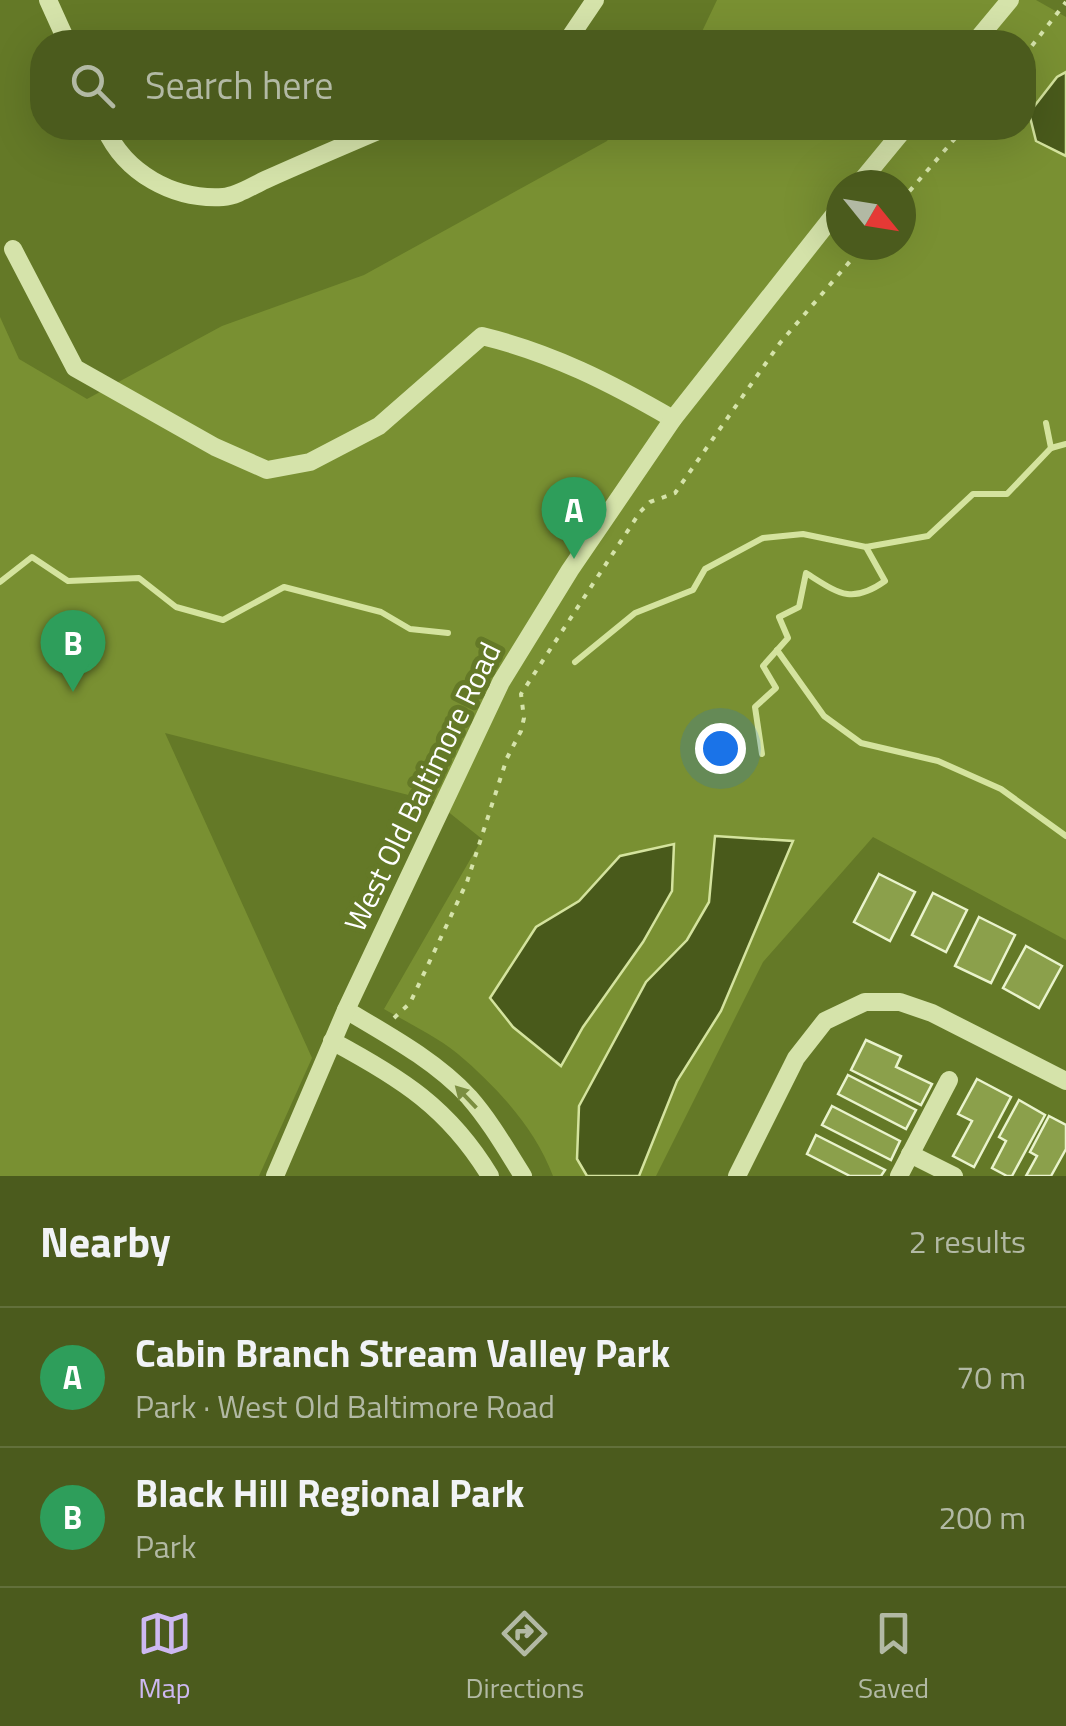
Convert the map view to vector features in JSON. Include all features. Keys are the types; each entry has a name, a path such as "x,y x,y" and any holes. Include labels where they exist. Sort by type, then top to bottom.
{"street":[{"path":"48,0 62,30"},
{"path":"575,30 596,0"},
{"path":"985,30 1010,0"},
{"path":"110,140 134,169 148,178 188,195 226,197 357,140"},
{"path":"870,170 895,140"},
{"name":"West Old Baltimore Road","path":"275,1176 346,1010 500,682 570,570 673,419 826,225"},
{"path":"13,249 75,368 215,447 267,470 310,462 379,426 482,336 528,347 610,382 673,419"},
{"path":"736,1176 796,1058 825,1021 865,1002 900,1002 932,1013 1066,1081"},
{"path":"346,1010 426,1061 468,1096 498,1135 522,1176"},
{"path":"332,1041 405,1082 434,1105 456,1126 490,1176"},
{"path":"900,1176 949,1080"},
{"path":"910,1154 954,1176"}],"path":[{"path":"1036,41 1066,2"},
{"path":"916,184 954,140"},
{"path":"391,1022 410,1004 467,882 524,718 521,694 640,512 650,502 675,493 780,343 851,260"}],"shaded area":[{"path":"717,0 1036,0 1066,17 1066,940 873,837 763,962 656,1176 553,1176 525,1125 487,1080 449,1047 384,1009 482,839 436,802 165,733 312,1058 259,1176 0,1176 0,317 19,359 87,399 222,326 364,275 608,140 1036,140 1036,30 703,30"},
{"path":"1066,72 1066,156 1036,140 1036,104 1057,77"},
{"path":"715,836 793,841 721,1011 677,1081 639,1176 587,1176 577,1159 579,1106 646,982 687,940 709,902"},
{"path":"674,844 672,891 561,1066 513,1027 490,998 536,927 579,901 620,856"}],"building":[{"path":"879,874 915,892 890,941 854,922"},
{"path":"933,893 967,910 946,952 912,935"},
{"path":"979,917 1015,935 991,983 955,966"},
{"path":"1026,946 1062,966 1039,1008 1003,988"},
{"path":"866,1040 901,1056 896,1067 932,1084 921,1105 851,1070"},
{"path":"848,1075 916,1110 906,1129 838,1094"},
{"path":"977,1079 1011,1097 974,1167 953,1156 972,1121 958,1114"},
{"path":"1019,1100 1045,1115 1012,1176 1007,1176 992,1168 1006,1141 999,1137"},
{"path":"832,1106 900,1141 891,1160 822,1125"},
{"path":"1049,1116 1066,1125 1066,1149 1051,1176 1026,1176 1037,1156 1030,1152"},
{"path":"816,1135 885,1170 881,1176 850,1176 807,1154"}],"waterway":[{"path":"1046,423 1051,448"},
{"path":"575,662 635,613 693,590 705,569 763,538 803,534 866,547 928,536 973,494 1007,494 1051,448 1066,444"},
{"path":"762,754 755,707 776,688 763,666 788,638 779,617 799,607 806,573 845,594 863,593 885,581 866,547"},
{"path":"0,582 32,557 68,581 139,578 176,607 223,620 284,587 381,612 410,629 448,633"},
{"path":"777,650 824,716 861,743 938,761 1001,789 1066,836"}],"place":[{"name":"Cabin Branch Stream Valley Park","path":"574,559"},
{"name":"Black Hill Regional Park","path":"73,692"}]}
